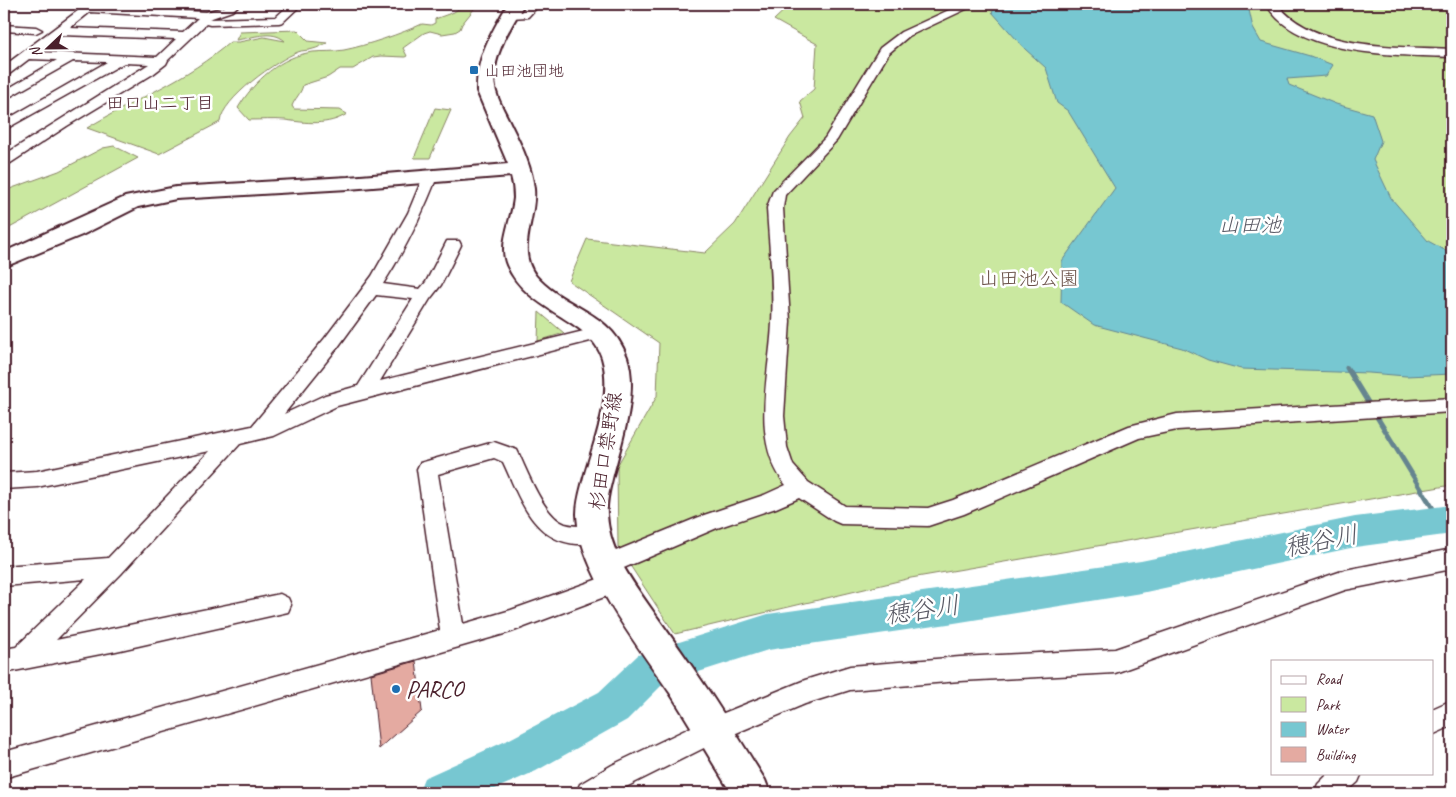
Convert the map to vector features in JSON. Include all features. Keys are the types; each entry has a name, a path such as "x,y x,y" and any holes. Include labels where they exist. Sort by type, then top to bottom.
{"main road":[{"name":"杉田口禁野線","path":"513,10 491,46 485,78 486,91 520,169 524,192 517,234 518,264 532,289 600,333 608,342 615,359 617,393 592,504 596,535 606,566 620,580 752,793"},
{"path":"4,260 74,230 132,202 176,193 520,169"}],"street":[{"path":"175,13 185,4"},
{"path":"4,161 62,123 149,72 204,18 228,10 234,4"},
{"path":"4,72 91,6 135,7 204,18 280,20 296,4"},
{"path":"513,10 524,15 534,4"},
{"path":"971,4 905,34 884,51 830,140 778,194 775,208 782,321 774,416 777,447 786,469 801,488 840,515 928,517 957,508 1144,429 1177,422 1452,405"},
{"path":"1271,4 1292,25 1318,38 1350,44 1452,53"},
{"path":"4,28 36,30"},
{"path":"58,31 186,36"},
{"path":"26,55 162,61"},
{"path":"4,96 72,56"},
{"path":"4,126 122,59"},
{"path":"4,112 62,123"},
{"path":"258,433 372,289 410,226 430,176"},
{"path":"364,392 424,294 432,285 453,244"},
{"path":"372,289 424,294"},
{"path":"4,480 37,478 267,431 332,400 600,333"},
{"path":"13,660 113,567 235,437"},
{"path":"452,637 427,469 494,450 510,456 535,507 547,522 560,532 596,535"},
{"path":"4,765 511,621 620,580 711,521 769,502 801,488"},
{"path":"589,793 706,719 850,678 960,669 1115,661 1345,580 1452,559"},
{"path":"4,576 113,567"},
{"path":"13,660 280,605"},
{"path":"1434,722 1452,712"},
{"path":"1327,793 1348,774"}],"green space":[{"path":"465,4 478,4 460,29 455,32 442,34 430,31 424,33 403,48 407,56 405,57 373,57 353,69 340,69 328,77 303,85 292,106 294,109 340,110 347,114 340,118 317,123 249,120 238,108 260,79 279,64 301,54 353,48 384,39 422,24 431,25 435,23 435,19 454,12"},
{"name":"山田池公園","path":"791,4 1452,4 1452,485 911,578 675,634 618,547 617,466 657,396 659,343 569,281 587,239 705,253 735,224 790,137 805,118 800,101 814,89 817,44 774,20"},
{"path":"297,30 308,41 327,43 315,49 298,52 277,63 252,81 230,102 220,122 159,154 87,128 179,78 230,42 264,37 285,41 280,37 268,35 236,40 240,32"},
{"path":"435,108 451,110 430,158 414,158"},
{"path":"114,146 138,158 4,231 4,191 59,171 103,148"},
{"path":"539,312 564,333 538,341"}],"water":[{"name":"山田池","path":"998,4 1239,4 1249,10 1253,28 1261,42 1310,56 1333,65 1326,76 1287,79 1289,85 1336,104 1372,114 1381,141 1373,160 1391,198 1428,241 1452,254 1452,374 1406,376 1241,369 1208,360 1182,348 1094,325 1061,302 1062,261 1115,188 1068,111 1057,103 1046,68 1025,49 992,12"}],"building":[{"name":"PARCO","path":"416,661 422,711 379,749 371,674"}],"waterway":[{"path":"1347,368 1440,520"},
{"name":"穂谷川","path":"439,793 521,756 613,706 652,668 768,632 948,607 1141,577 1355,532 1452,519"}],"place":[{"name":"山田池団地","path":"474,70"},
{"name":"PARCO","path":"396,689"}],"district":[{"name":"田口山二丁目","path":"160,103"}]}
